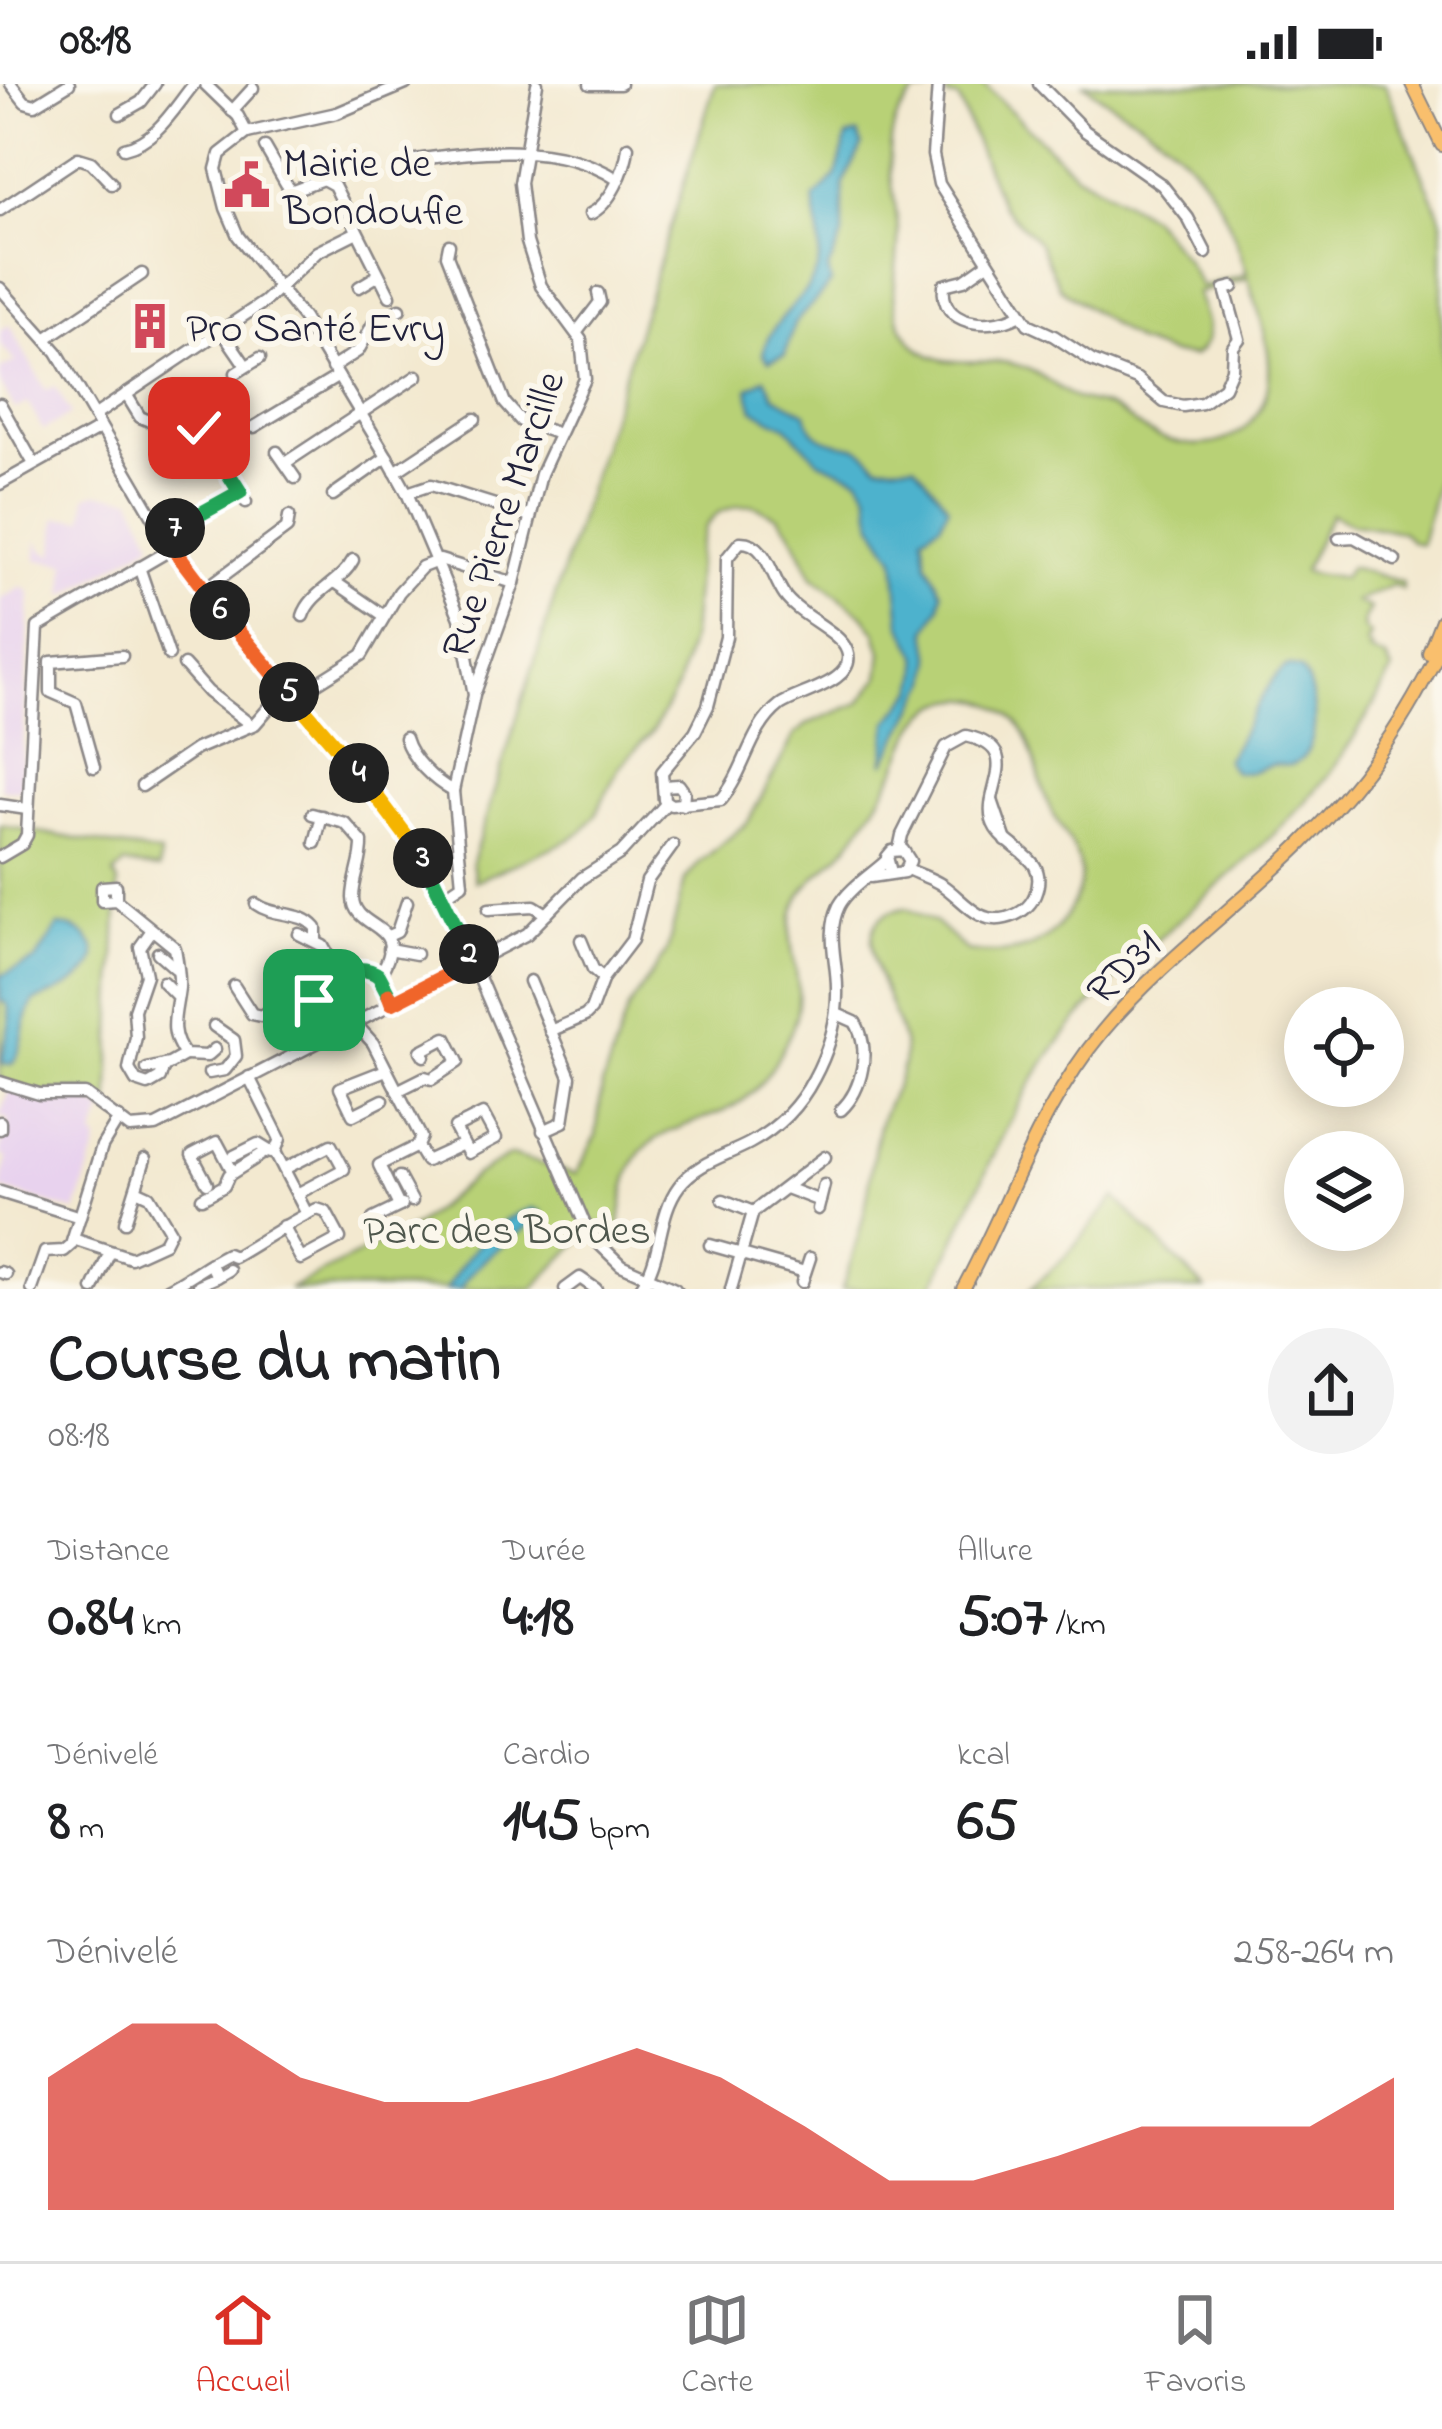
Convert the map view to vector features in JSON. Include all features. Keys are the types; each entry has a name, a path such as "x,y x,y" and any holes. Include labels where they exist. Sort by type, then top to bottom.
{"main road":[{"path":"1412,84 1442,146"},
{"name":"RD31","path":"1390,735 1442,620"},
{"name":"RD31","path":"964,1289 1039,1127 1099,1035 1155,976 1317,828 1390,735 1442,644"}],"street":[{"path":"10,84 25,102 35,105 68,84"},
{"path":"120,113 141,102 155,84"},
{"path":"124,148 155,130 194,84"},
{"path":"205,84 247,133"},
{"path":"406,84 337,112 247,133 218,157 218,182 232,224 303,318 406,493 460,618 474,695"},
{"name":"Rue Pierre Marcille","path":"444,896 462,884 453,791 474,695 514,583 541,474 585,379 584,350 577,332 541,286 527,242 520,183 537,84"},
{"path":"590,84 620,84"},
{"path":"1039,84 1085,131 1162,185 1188,218 1206,253"},
{"path":"232,111 253,88"},
{"path":"938,89 933,155 939,184 1028,324 1092,362 1137,379 1158,398 1193,406 1217,394 1232,368 1228,347 1239,339 1226,289 1233,286"},
{"path":"265,147 295,196 322,179 331,182 390,296"},
{"path":"590,214 601,209 627,160 628,147"},
{"path":"400,170 410,161 456,153 523,154 581,163 617,179"},
{"path":"0,210 78,158 91,162 112,184"},
{"path":"0,484 97,422 126,394 279,290 317,252 357,232"},
{"path":"449,245 447,255 505,403 521,421 559,434"},
{"path":"988,263 964,280 944,285 946,305 956,317 974,323 1019,315"},
{"path":"46,338 142,274"},
{"path":"358,289 379,275"},
{"path":"0,288 46,338 172,549 383,801 418,850 444,896 589,1234 643,1284 675,1289"},
{"path":"577,332 593,315 600,302 598,293"},
{"path":"0,311 15,302"},
{"path":"254,427 335,373 358,350 373,324 399,315"},
{"path":"222,331 241,369 260,358"},
{"path":"285,463 417,376"},
{"path":"126,394 140,417 152,422 202,391"},
{"path":"0,404 34,464"},
{"path":"395,472 475,419"},
{"path":"164,536 243,497 202,433 191,447"},
{"path":"277,452 295,478"},
{"path":"338,494 387,457"},
{"path":"406,493 431,485 530,516"},
{"path":"204,590 287,527 289,515"},
{"path":"1341,533 1395,560"},
{"path":"740,542 751,542 760,549 790,604 844,644 848,664 841,676 797,694 767,718 722,800 666,804 665,766 695,732 716,683 728,615 728,554 740,542"},
{"path":"0,857 25,840 36,632 42,622 172,549"},
{"path":"303,616 307,605 353,560"},
{"path":"436,560 514,583"},
{"path":"142,786 207,745 251,725 290,693 362,655 410,578 436,560"},
{"path":"139,567 169,655"},
{"path":"335,582 383,615"},
{"path":"94,767 76,703 51,692 51,662 122,656"},
{"path":"184,665 208,692 251,725"},
{"path":"33,678 50,679"},
{"path":"899,849 951,741 973,737 996,755 1000,776 992,800 994,825 1006,841 1029,856 1038,882 1025,908 1005,918 975,912 942,885 908,869"},
{"path":"405,738 408,748 436,779 453,791"},
{"path":"663,786 679,785 683,805"},
{"path":"0,1082 39,1094 85,1094 130,1128 145,1129 527,934 582,878 621,853 666,804"},
{"path":"0,805 27,809"},
{"path":"315,843 317,815 345,823 358,834 363,850 354,904 361,915 380,926 389,943 416,954"},
{"path":"550,1031 588,1014 602,978 628,950 637,929 643,888 674,845"},
{"path":"643,1284 677,1188 693,1171 761,1137 793,1109 821,1063 837,1014 835,917 845,898 889,866 892,851 899,849"},
{"path":"899,849 909,856 908,869"},
{"path":"889,866 900,874 908,869"},
{"path":"116,900 175,948 179,980 173,1036 208,1073 217,1093"},
{"path":"379,976 407,902"},
{"path":"256,904 270,914 307,919 316,928 316,941"},
{"path":"489,909 534,906 548,914"},
{"path":"152,930 140,947 146,975 134,1010 136,1036 130,1069 136,1081 148,1085 160,1078 164,1065"},
{"path":"299,934 326,949 338,974"},
{"path":"581,940 592,969 602,978"},
{"path":"158,952 175,968"},
{"path":"234,986 252,1014 261,1016 338,974 366,969 379,976 392,1003"},
{"path":"530,980 571,1086 563,1122 543,1132"},
{"path":"163,982 177,996"},
{"path":"288,984 333,995"},
{"path":"308,988 323,1012 334,1014 346,1008"},
{"path":"837,1014 855,1022 865,1045 855,1089 841,1110"},
{"path":"354,1022 373,1043 421,1138 417,1146 379,1166 403,1199"},
{"path":"208,1073 225,1070 236,1056 234,1040 214,1026"},
{"path":"397,1091 425,1076 432,1079 458,1062 446,1038 421,1051 424,1056"},
{"path":"147,1069 206,1056 215,1049"},
{"path":"362,1082 386,1070"},
{"path":"202,1198 224,1186 233,1172 270,1152 280,1138 249,1077"},
{"path":"356,1079 362,1082 379,1102 353,1114 340,1088 356,1079"},
{"path":"32,1289 45,1252 64,1251 74,1239 115,1116"},
{"path":"207,1183 192,1155 217,1142 233,1172"},
{"path":"234,1156 258,1144 270,1152 307,1214"},
{"path":"284,1169 332,1144 344,1169 297,1194"},
{"path":"417,1146 428,1162 463,1144"},
{"path":"731,1289 753,1212 825,1157"},
{"path":"125,1222 145,1159"},
{"path":"399,1177 403,1199"},
{"path":"786,1188 819,1205 824,1185"},
{"path":"74,1239 137,1258 164,1243 170,1235 153,1201 136,1190"},
{"path":"0,1192 80,1217"},
{"path":"373,1219 403,1199"},
{"path":"724,1200 753,1212"},
{"path":"168,1289 227,1254 234,1256 283,1226 307,1214 323,1210 340,1238 301,1258 283,1226"},
{"path":"710,1245 742,1252 804,1277 810,1258"},
{"path":"92,1288 110,1252"},
{"path":"211,1264 217,1276"},
{"path":"199,1285 229,1270"},
{"path":"565,1289 580,1278 596,1289"}],"shaded area":[{"path":"9,325 46,390 55,386 71,414 43,430 28,403 15,409 0,383 0,369 15,362 0,344 0,330"},
{"path":"95,493 132,498 153,542 64,596 66,563 37,560 36,540 54,555 56,518 84,519 86,497"},
{"path":"22,587 30,592 21,790 1,789 0,600"},
{"path":"9,1089 84,1098 103,1111 76,1212 0,1188 7,1158 0,1150 9,1120 0,1115"}],"green space":[{"name":"Parc des Bordes","path":"715,84 929,84 928,92 915,93 898,115 890,150 898,231 894,299 908,337 918,348 942,359 1019,365 1077,399 1113,409 1159,437 1199,445 1237,434 1260,409 1267,391 1268,353 1248,278 1197,293 1207,335 1193,356 1170,354 1137,342 1060,288 1039,243 1002,206 958,98 947,97 948,84 983,84 1075,173 1151,217 1201,287 1247,274 1221,206 1180,152 1084,84 1385,84 1442,221 1442,461 1421,544 1402,532 1353,524 1331,514 1303,571 1343,578 1350,567 1402,582 1402,589 1393,585 1356,602 1370,609 1363,621 1370,634 1369,651 1386,659 1392,671 1353,739 1306,801 1120,974 1063,1037 1007,1127 931,1289 842,1289 865,1209 879,1127 904,1059 900,1031 876,967 874,928 885,915 906,908 936,923 967,951 1025,949 1059,925 1081,880 1075,852 1048,804 1026,736 1008,714 973,699 936,707 917,724 895,773 864,823 802,893 791,929 798,984 796,1014 782,1049 767,1076 746,1098 672,1130 636,1159 623,1201 618,1247 597,1223 533,1289 289,1289 417,1225 474,1176 511,1155 576,1174 596,1136 602,1086 628,1009 667,951 685,880 748,822 795,734 809,723 859,703 879,678 882,652 876,632 863,615 813,577 791,532 778,517 754,505 719,512 705,527 698,550 691,637 677,688 652,732 619,767 583,830 475,881 472,862"},
{"path":"0,825 160,854 159,869 124,864 114,875 118,883 109,1111 80,1091 39,1094 0,1081"},
{"path":"1115,1197 1205,1289 1030,1289 1069,1253"}],"water":[{"path":"858,134 862,146 843,185 843,236 828,269 831,283 794,324 785,355 769,361 763,354 767,341 818,266 814,198 836,176 847,137"},
{"path":"765,378 774,396 806,413 817,434 857,447 879,465 915,464 948,506 940,524 923,535 927,562 942,592 927,630 932,660 929,682 884,764 888,722 915,690 919,671 918,655 901,624 895,558 873,524 868,493 859,478 819,461 787,427 754,410 748,389"},
{"path":"1288,666 1301,669 1313,702 1314,730 1306,753 1292,765 1233,771 1226,760 1264,694"},
{"path":"58,926 82,933 94,947 95,958 81,978 34,1001 16,1057 12,1064 3,1064 9,1020 7,1004 0,1000 0,976 36,960"},
{"path":"531,1209 542,1212 479,1265 460,1289 446,1289 492,1230"}],"place":[{"name":"Mairie de Bondoufle","path":"247,185"},
{"name":"Pro Santé Evry","path":"150,326"}],"route":[{"path":"199,428 240,492 164,536 224,615 395,817 435,878 472,962 392,1003 379,976 361,969 325,979 314,988 314,1000"}]}
